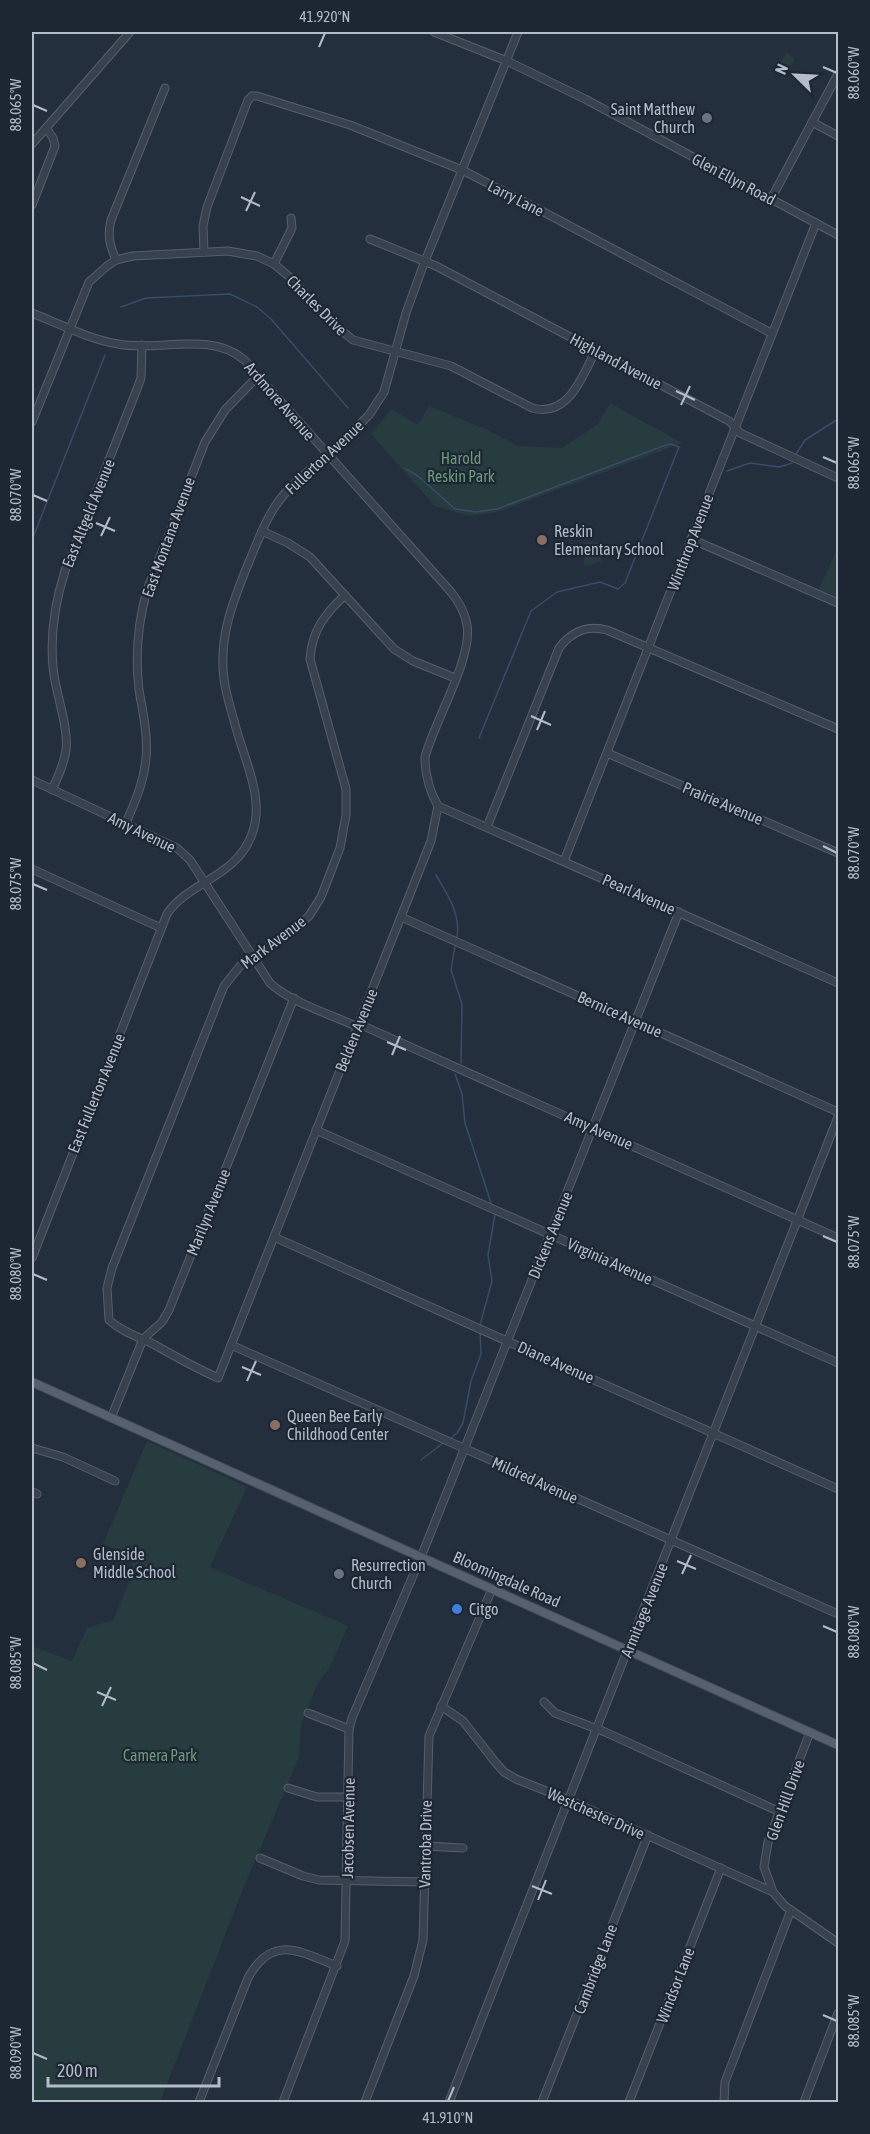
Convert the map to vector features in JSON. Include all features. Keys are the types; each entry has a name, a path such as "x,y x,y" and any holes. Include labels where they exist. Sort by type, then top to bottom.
{"main road":[{"name":"Bloomingdale Road","path":"32,1382 838,1745"}],"street":[{"path":"32,144 130,32"},
{"name":"Glen Ellyn Road","path":"434,32 507,60 585,99 838,235"},
{"name":"Fullerton Avenue","path":"161,928 173,906 184,896 227,868 242,852 255,824 255,794 224,682 223,652 230,611 262,531 288,489 327,455 375,407 384,392 406,313 424,261 519,32"},
{"path":"771,199 838,74"},
{"path":"32,422 84,291 97,274 116,260 108,233 111,220 165,88"},
{"name":"Larry Lane","path":"204,252 202,226 207,207 248,100 256,96 350,125 462,170 771,333"},
{"path":"812,122 838,136"},
{"path":"32,205 55,146 46,128"},
{"path":"273,264 292,228 291,218"},
{"name":"Winthrop Avenue","path":"564,861 816,223"},
{"name":"Highland Avenue","path":"370,239 424,261 596,350 729,421 740,434 838,478"},
{"name":"Charles Drive","path":"116,260 133,256 204,252 246,253 273,264 292,279 344,334 361,343 451,366 540,410 556,407 569,398 596,350"},
{"name":"Ardmore Avenue","path":"32,313 105,342 132,346 216,345 233,351 245,360 451,592 464,613 468,638 466,651 455,678"},
{"name":"East Altgeld Avenue","path":"52,790 63,765 66,745 54,679 52,650 57,600 65,571 139,384 142,345"},
{"name":"East Montana Avenue","path":"126,823 138,796 146,759 138,649 141,614 147,590 205,442 225,410 258,376"},
{"path":"262,531 294,546 310,557 394,649 413,661 455,678 425,757 426,770 438,806"},
{"path":"691,539 838,603"},
{"name":"Mark Avenue","path":"143,1339 117,1327 109,1320 106,1298 108,1277 224,986 236,970 294,930 309,916 321,897 342,840 346,815 346,789 310,659 318,625 326,612 345,595"},
{"path":"488,827 557,653 565,640 583,629 598,628 649,646 838,729"},
{"name":"Prairie Avenue","path":"607,753 838,854"},
{"name":"Amy Avenue","path":"32,780 177,848 190,860 270,983 281,992 593,1127 838,1238"},
{"name":"Pearl Avenue","path":"438,806 838,983"},
{"name":"Belden Avenue","path":"143,1339 177,1359 218,1378 431,841 438,806"},
{"path":"32,869 161,928"},
{"name":"Dickens Avenue","path":"421,1557 679,912"},
{"name":"Bernice Avenue","path":"401,917 838,1112"},
{"name":"East Fullerton Avenue","path":"32,1258 161,928"},
{"name":"Marilyn Avenue","path":"111,1418 143,1339 162,1322 169,1310 294,999"},
{"name":"Armitage Avenue","path":"449,2103 838,1117"},
{"name":"Virginia Avenue","path":"316,1130 838,1363"},
{"name":"Diane Avenue","path":"274,1236 838,1489"},
{"name":"Mildred Avenue","path":"231,1345 838,1614"},
{"path":"32,1448 63,1457 115,1481"},
{"name":"Jacobsen Avenue","path":"283,2103 337,1966 346,1932 349,1729 356,1705 421,1557"},
{"name":"Vantroba Drive","path":"365,2103 411,1987 423,1940 428,1742 431,1728 492,1589"},
{"path":"544,1702 555,1713 596,1729 780,1812"},
{"name":"Westchester Drive","path":"441,1706 463,1721 507,1774 773,1892"},
{"path":"308,1713 349,1729"},
{"name":"Glen Hill Drive","path":"810,1732 768,1842 764,1867 773,1892 791,1910 838,1943"},
{"path":"288,1788 317,1797 348,1797"},
{"name":"Cambridge Lane","path":"542,2103 648,1835"},
{"path":"425,1846 463,1848"},
{"path":"260,1858 310,1878 424,1882"},
{"name":"Windsor Lane","path":"629,2103 722,1868"},
{"path":"724,2103 725,2082 791,1910"},
{"path":"199,2103 248,1978 259,1961 272,1952 286,1949 337,1966"},
{"path":"804,2103 838,2013"}],"green space":[{"path":"786,53 795,58 785,78 775,72"},
{"name":"Harold Reskin Park","path":"610,403 682,443 497,512 469,516 435,506 371,434 391,409 418,425 429,406 488,430 518,446 562,448 598,424"},
{"path":"585,542 599,542 601,562 584,565"},
{"path":"838,547 838,597 819,589"},
{"name":"Camera Park","path":"147,1441 247,1487 210,1567 348,1626 331,1665 317,1685 301,1724 299,1757 243,1889 160,2102 32,2102 32,1646 72,1661 87,1628 113,1620 134,1571 129,1554 103,1544"}],"waterway":[{"path":"121,307 146,298 230,294 257,307 271,319 348,408"},
{"path":"32,540 105,355"},
{"path":"796,454 805,440 838,419"},
{"path":"406,469 418,476 455,509 476,512 497,509 663,446 671,444 679,447 625,583 618,589 600,582 557,592 531,611 479,738"},
{"path":"727,471 750,463 779,467 792,463"},
{"path":"436,875 455,912 457,937"},
{"path":"455,946 451,970 462,1004 461,1063"},
{"path":"455,1074 462,1094 465,1123 491,1203"},
{"path":"480,1325 492,1281 488,1255 495,1214"},
{"path":"451,1438 463,1423 471,1381 481,1354 480,1332"},
{"path":"421,1460 443,1443"}],"place":[{"name":"Saint Matthew Church","path":"707,118"},
{"name":"Reskin Elementary School","path":"542,540"},
{"name":"Queen Bee Early Childhood Center","path":"275,1425"},
{"name":"Glenside Middle School","path":"81,1563"},
{"name":"Resurrection Church","path":"339,1574"},
{"name":"Citgo","path":"457,1609"}]}
